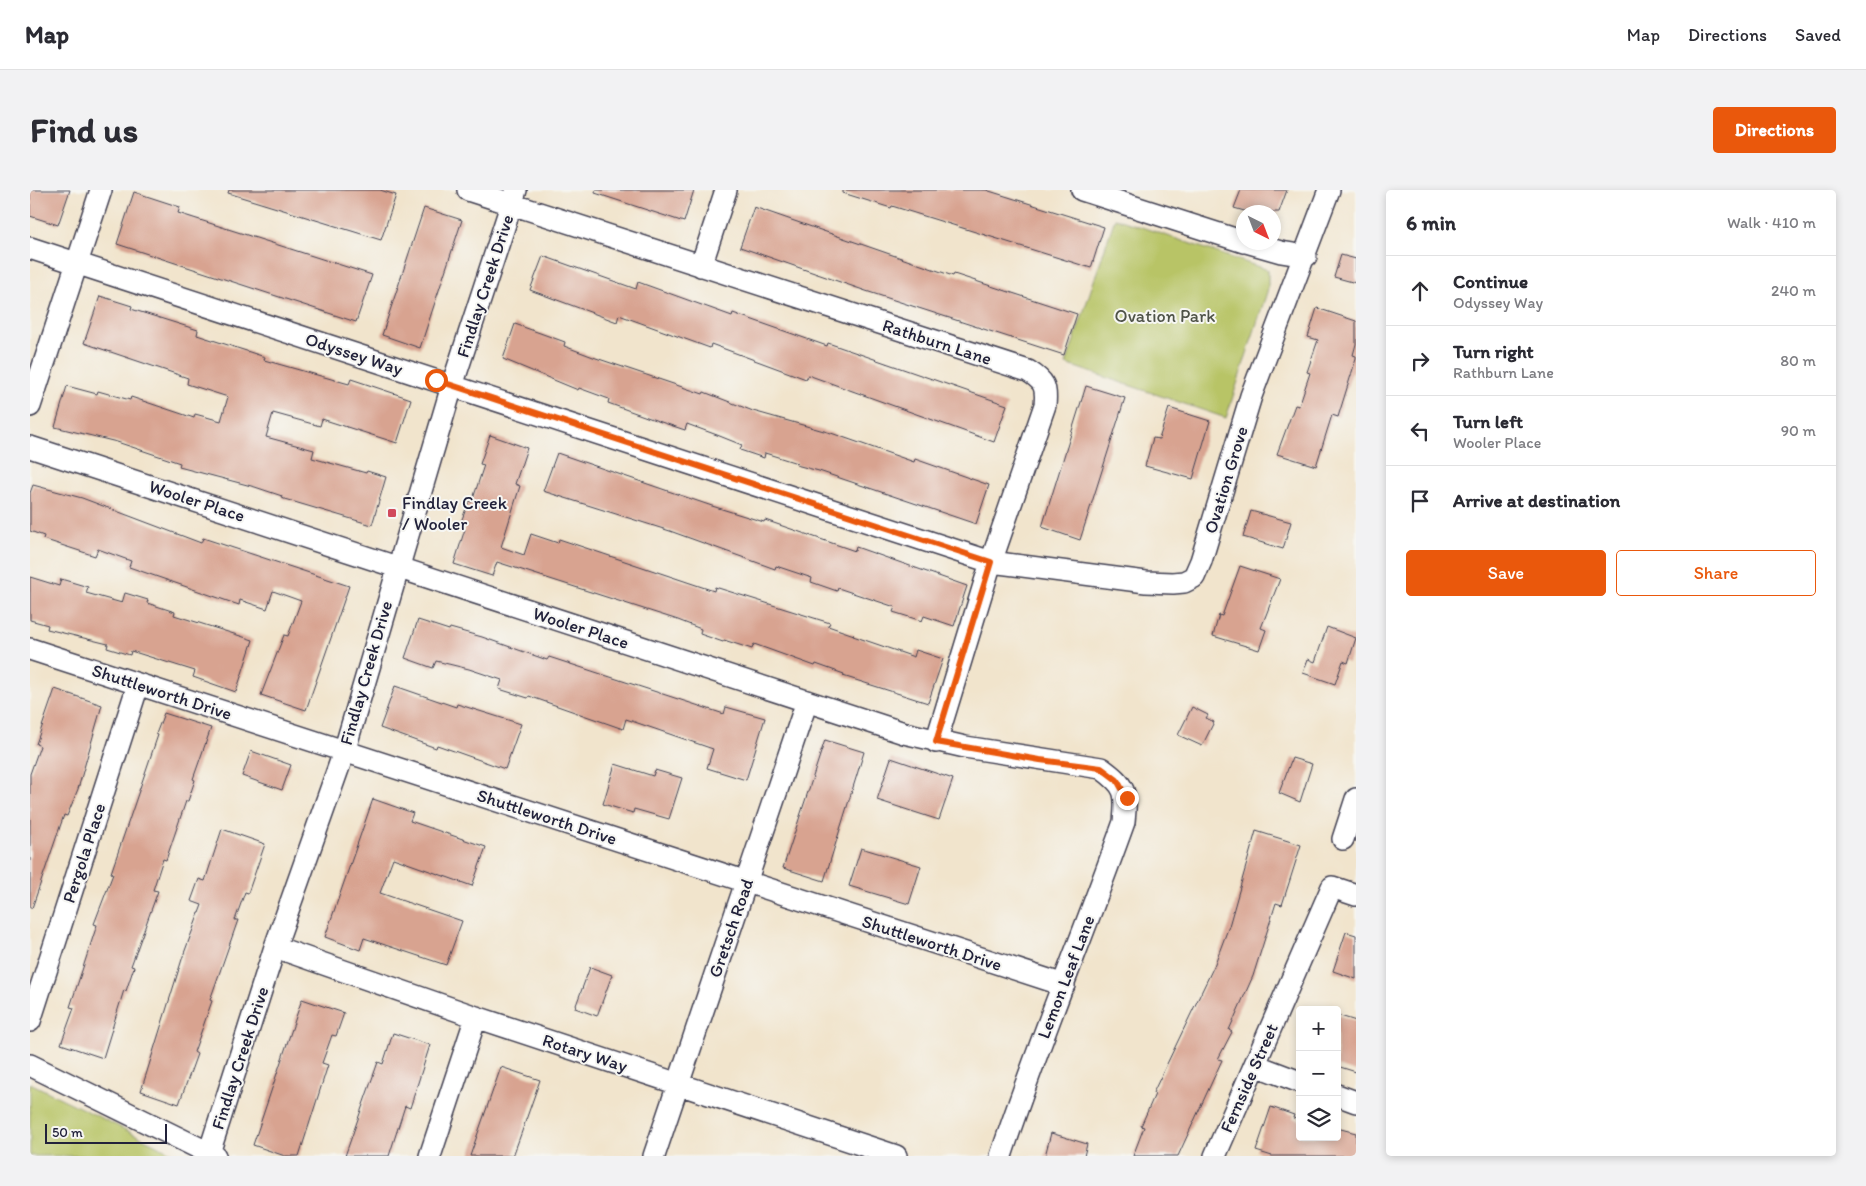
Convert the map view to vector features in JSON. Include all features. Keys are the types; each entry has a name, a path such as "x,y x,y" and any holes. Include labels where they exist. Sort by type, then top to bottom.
{"street":[{"path":"30,406 101,190"},
{"name":"Rathburn Lane","path":"468,190 514,197 701,266 1028,371 1042,380 1046,389 1045,405 991,562 936,742"},
{"path":"701,266 726,190"},
{"path":"1082,190 1236,239"},
{"name":"Ovation Grove","path":"991,562 1146,582 1184,582 1194,577 1202,561 1251,396 1306,256 1329,190"},
{"name":"Findlay Creek Drive","path":"212,1155 275,947 344,752 396,568 452,386 514,197"},
{"name":"Odyssey Way","path":"30,248 991,562"},
{"path":"1274,250 1306,256"},
{"name":"Wooler Place","path":"30,448 372,557 396,568 936,742 1040,760 1101,768 1117,780 1127,798"},
{"name":"Shuttleworth Drive","path":"30,649 1064,985"},
{"name":"Pergola Place","path":"30,1021 138,685"},
{"name":"Gretsch Road","path":"654,1156 807,700"},
{"name":"Lemon Leaf Lane","path":"1001,1156 1026,1078 1064,985 1124,822 1127,798"},
{"path":"1343,839 1356,798"},
{"name":"Fernside Street","path":"1215,1156 1332,887 1356,896"},
{"name":"Rotary Way","path":"275,947 476,1017 678,1083 888,1155"},
{"path":"430,1156 476,1017"},
{"path":"30,1065 212,1155"},
{"path":"1255,1065 1296,1080"},
{"path":"1340,1096 1356,1102"}],"green space":[{"name":"Ovation Park","path":"1115,218 1268,270 1268,289 1226,418 1066,364"},
{"path":"30,1083 179,1156 30,1156"}],"building":[{"path":"30,190 70,190 58,225 30,216"},
{"path":"229,190 380,190 396,195 381,240 228,193"},
{"path":"596,190 694,190 684,222 595,193"},
{"path":"843,190 986,190 1104,227 1091,268 892,206 891,208 843,193"},
{"path":"1241,190 1287,190 1281,206 1236,205 1236,209 1234,208"},
{"path":"134,192 180,207 178,213 372,275 356,322 117,244"},
{"path":"754,207 953,276 954,274 1077,314 1064,355 866,291 740,247"},
{"path":"424,208 462,220 420,348 382,335"},
{"path":"1341,255 1356,259 1356,283 1334,277"},
{"path":"543,256 636,289 638,282 732,316 733,313 827,346 828,343 1007,405 994,442 808,375 806,379 711,344 710,348 619,315 617,322 530,290"},
{"path":"100,296 132,306 131,309 198,330 197,335 265,357 264,360 349,384 351,379 411,399 397,443 322,419 320,426 273,413 266,437 314,450 312,458 386,477 372,525 281,498 282,496 255,487 179,467 180,463 117,442 55,427 67,386 97,394 98,391 130,400 131,397 194,418 195,414 221,421 228,397 187,384 188,378 84,343"},
{"path":"1317,308 1356,321 1356,344 1353,355 1356,356 1356,359 1338,417 1332,415 1316,466 1277,454 1295,405 1299,406 1310,373 1307,372 1318,340 1308,337"},
{"path":"515,324 565,342 564,346 596,358 703,394 704,392 753,411 831,433 914,462 915,459 989,485 976,524 796,465 797,463 765,453 764,458 740,450 742,445 717,435 687,424 685,430 658,421 608,403 609,399 579,388 578,390 503,359"},
{"path":"1086,386 1125,398 1080,540 1042,527"},
{"path":"1169,408 1210,421 1193,479 1145,466 1153,438 1159,439"},
{"path":"490,435 527,448 515,484 520,486 501,547 524,555 531,534 558,543 559,539 714,591 715,587 830,623 828,626 914,657 916,650 943,659 928,703 843,676 844,674 816,664 815,666 754,644 752,649 724,640 723,642 700,634 701,629 678,620 497,562 492,576 454,564 465,529 459,527 469,501 472,502 484,465 480,464"},
{"path":"557,453 712,506 764,522 765,520 855,551 856,547 967,586 954,626 924,616 922,621 893,612 895,607 838,588 837,591 811,582 812,578 776,566 775,569 670,531 543,491"},
{"path":"33,485 82,498 201,543 203,538 349,586 306,710 261,695 284,635 288,636 301,601 273,591 267,609 240,600 239,605 129,567 131,561 98,549 95,556 43,539 44,536 30,531 30,493"},
{"path":"1251,511 1291,522 1283,549 1243,537"},
{"path":"1240,566 1280,579 1261,628 1266,630 1259,650 1213,636 1219,615 1222,616"},
{"path":"30,577 59,586 61,579 88,587 86,593 122,603 125,593 148,600 147,603 175,612 174,615 253,640 236,692 193,677 195,671 131,651 130,655 107,648 108,644 47,629 48,625 30,620"},
{"path":"418,620 449,630 450,628 482,637 547,660 549,657 724,714 726,707 765,718 746,780 707,768 713,749 626,719 623,729 529,696 528,698 499,689 502,680 469,669 436,661 433,668 405,658"},
{"path":"1327,627 1356,638 1348,663 1343,661 1335,684 1303,673 1308,659 1315,662"},
{"path":"395,686 456,707 457,704 521,724 505,769 437,745 436,748 380,728"},
{"path":"55,689 102,705 78,789 67,816 64,815 32,908 30,908 30,774 40,746 36,744"},
{"path":"1192,707 1208,715 1206,718 1214,722 1202,746 1178,735"},
{"path":"164,713 211,728 193,779 195,780 188,801 186,801 166,860 163,859 153,890 158,891 131,966 134,967 126,991 124,990 103,1058 61,1044 74,1008 70,1007 97,925 94,924 113,874 111,873"},
{"path":"825,740 864,752 824,881 783,868"},
{"path":"251,751 291,765 282,790 242,776"},
{"path":"891,758 953,779 939,820 877,800"},
{"path":"1292,758 1312,764 1300,802 1279,793"},
{"path":"615,764 653,776 655,770 682,778 669,819 634,809 633,813 603,804"},
{"path":"373,799 413,813 410,821 486,847 472,886 393,858 380,893 462,921 446,965 364,938 360,950 325,937"},
{"path":"222,829 265,844 248,893 245,892 235,920 238,920 210,1000 212,1001 194,1052 197,1054 179,1104 141,1091 183,956 202,905 191,901 199,879 205,881"},
{"path":"1256,831 1301,845 1282,905 1276,903 1253,976 1229,1030 1232,1032 1218,1059 1222,1060 1178,1156 1133,1156 1144,1127 1141,1126 1155,1094 1153,1093 1214,966 1229,926"},
{"path":"861,848 921,866 909,904 849,886"},
{"path":"1346,932 1356,935 1356,979 1333,971"},
{"path":"590,967 612,975 597,1016 575,1008"},
{"path":"302,999 344,1013 336,1036 332,1035 322,1063 328,1065 299,1156 285,1156 253,1145"},
{"path":"1341,1016 1356,1021 1356,1072 1341,1067"},
{"path":"393,1033 430,1045 410,1108 405,1106 389,1156 345,1156 378,1062 383,1064"},
{"path":"501,1067 540,1080 513,1156 470,1156"},
{"path":"1271,1107 1294,1115 1293,1118 1296,1119 1296,1141 1341,1141 1341,1129 1356,1133 1356,1156 1272,1156 1256,1151"},
{"path":"1051,1133 1087,1144 1084,1156 1045,1156"}],"place":[{"name":"Findlay Creek / Wooler","path":"392,513"}],"route":[{"path":"436,380 991,562 936,742 1040,760 1101,768 1117,780 1127,798"}]}
